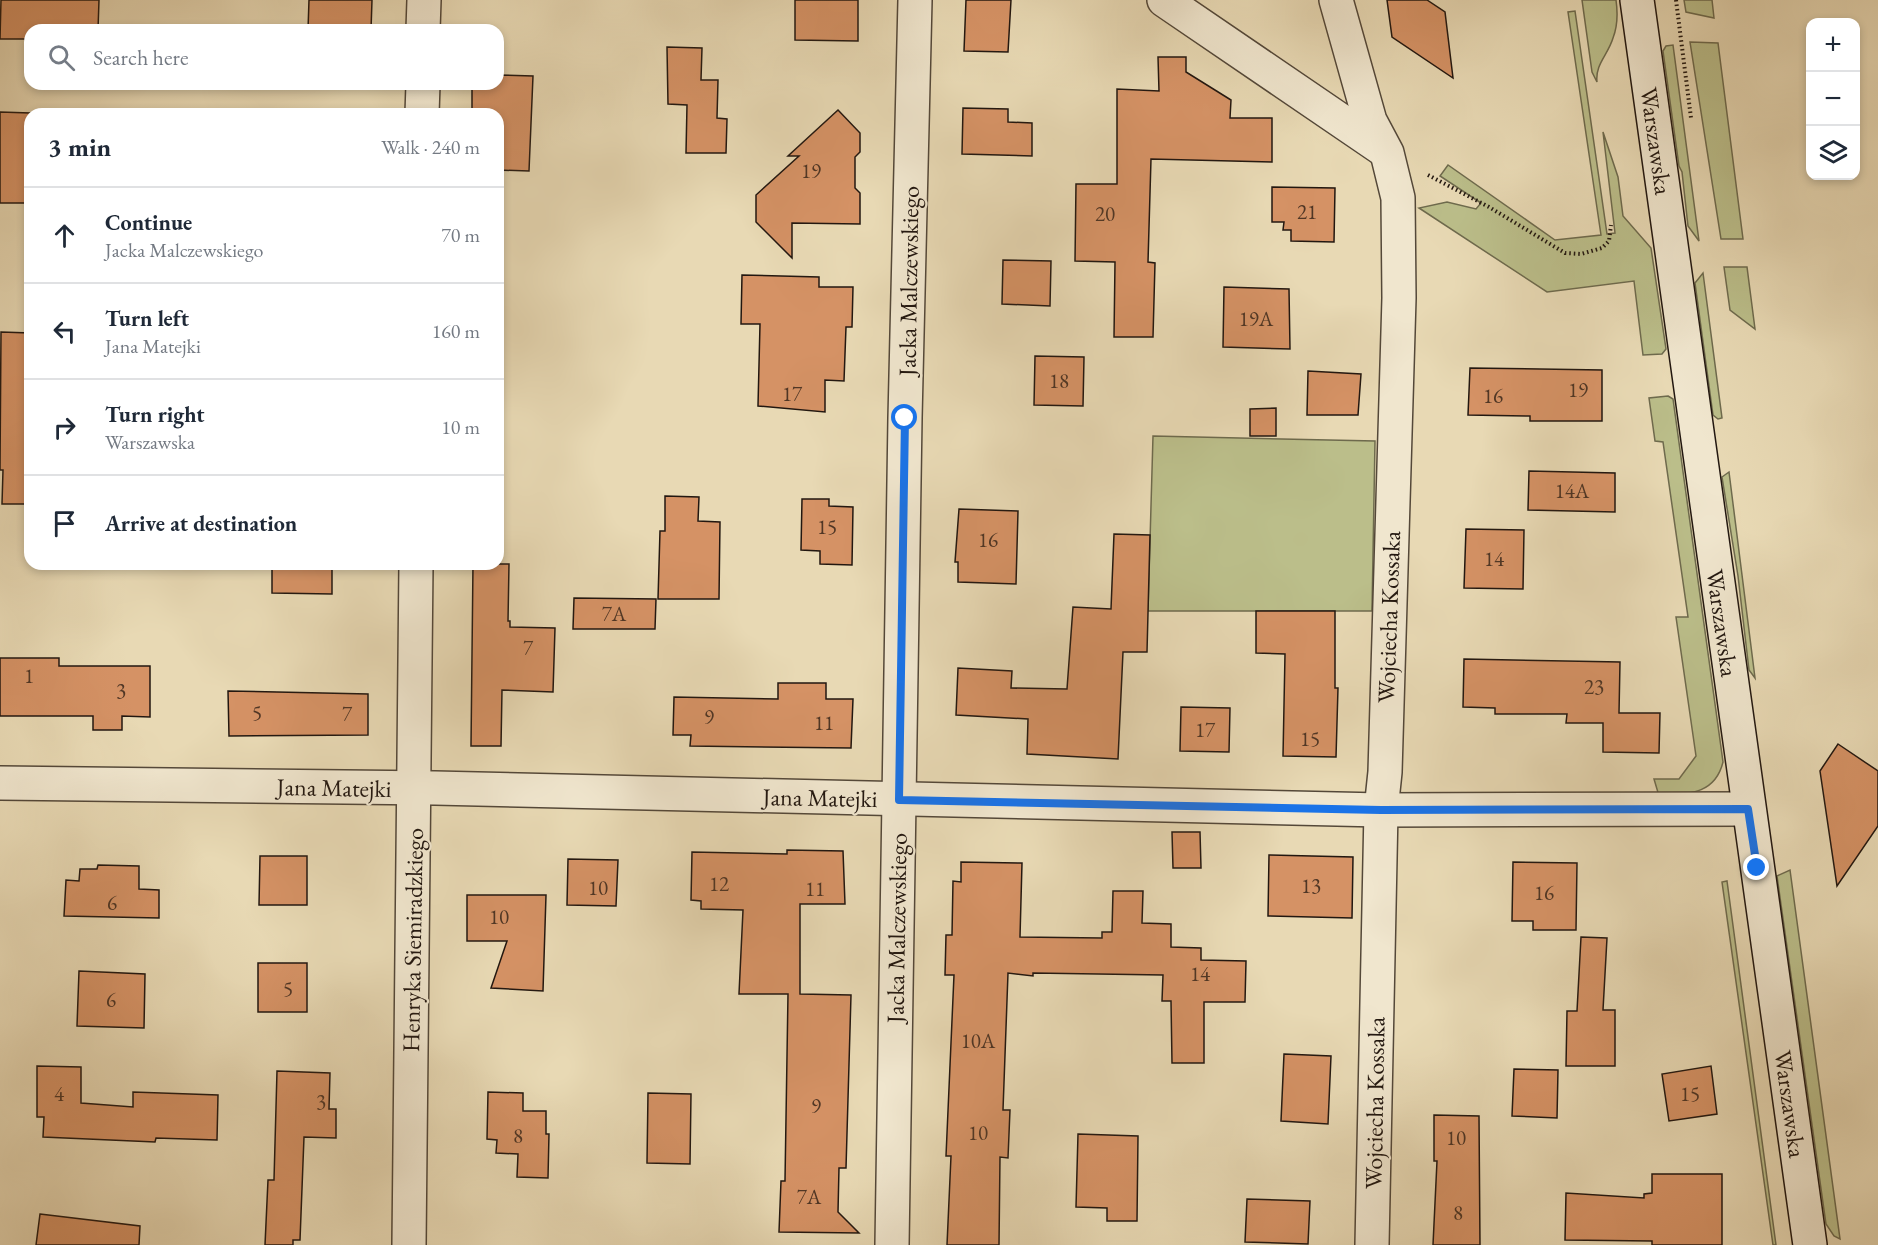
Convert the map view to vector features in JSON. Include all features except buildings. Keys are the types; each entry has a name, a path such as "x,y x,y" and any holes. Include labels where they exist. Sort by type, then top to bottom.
{"street":[{"path":"423,24 424,0"},
{"name":"Jacka Malczewskiego","path":"892,1245 915,0"},
{"path":"1164,0 1388,153"},
{"name":"Wojciecha Kossaka","path":"1336,0 1370,121 1388,153 1398,198 1399,298 1385,760 1381,810 1372,1245"},
{"name":"Warszawska","path":"1637,0 1810,1245"},
{"path":"422,108 423,90"},
{"name":"Henryka Siemiradzkiego","path":"409,1245 416,570"},
{"name":"Jana Matejki","path":"0,783 413,789 1381,810 1748,809"}],"path":[{"path":"1388,153 1489,207 1565,253 1581,254 1602,248 1610,241 1611,225"}],"green space":[{"path":"1582,0 1616,0 1616,29 1598,70 1597,82 1592,72"},
{"path":"1684,0 1712,0 1714,18 1686,12"},
{"path":"1575,11 1607,234 1615,233 1603,132 1618,177 1623,216 1651,248 1666,349 1662,354 1643,355 1634,281 1547,292 1419,208 1447,202 1476,209 1481,203 1440,176 1448,165 1555,240 1601,235 1568,12"},
{"path":"1690,42 1718,43 1743,239 1721,239"},
{"path":"1673,45 1699,241 1688,226 1663,51 1666,46"},
{"path":"1724,267 1747,267 1755,329 1730,310"},
{"path":"1703,273 1722,418 1718,419 1713,415 1695,283"},
{"path":"1668,396 1673,399 1723,762 1714,781 1707,787 1689,793 1659,796 1654,779 1679,779 1696,756 1676,617 1688,617 1663,442 1655,441 1649,398"},
{"path":"1153,436 1375,441 1372,611 1148,611"},
{"path":"1729,472 1755,678 1749,670 1738,576 1722,477"},
{"path":"1790,870 1840,1239 1834,1236 1826,1224 1777,876"},
{"path":"1727,881 1776,1245 1773,1245 1722,882"}],"route":[{"path":"905,418 899,800 1381,810 1677,811 1748,809 1757,868"}]}
